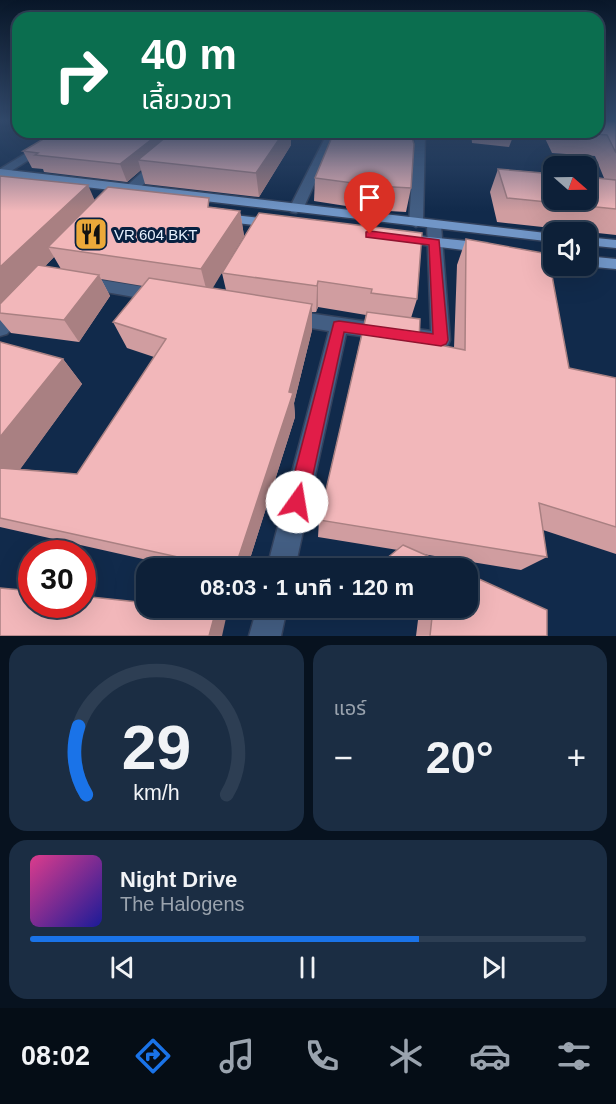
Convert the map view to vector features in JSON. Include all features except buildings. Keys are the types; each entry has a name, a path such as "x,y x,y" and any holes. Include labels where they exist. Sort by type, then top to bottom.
{"main road":[{"path":"1,173 296,209 428,230 543,236"},
{"path":"107,208 136,208"},
{"path":"205,216 259,227 297,226"},
{"path":"389,237 428,230 506,251"},
{"path":"597,242 616,245"},
{"path":"597,262 616,264"}],"street":[{"path":"1,173 37,151"},
{"path":"107,208 176,151"},
{"path":"296,209 324,151"},
{"path":"271,314 441,340 422,151"},
{"path":"69,281 181,298"},
{"path":"0,329 31,295"},
{"path":"283,558 339,326"},
{"path":"265,636 270,618"}],"place":[{"name":"VR 604 BKT","path":"91,234"}],"route":[{"path":"297,502 339,326 441,340 435,242 370,234"}]}
